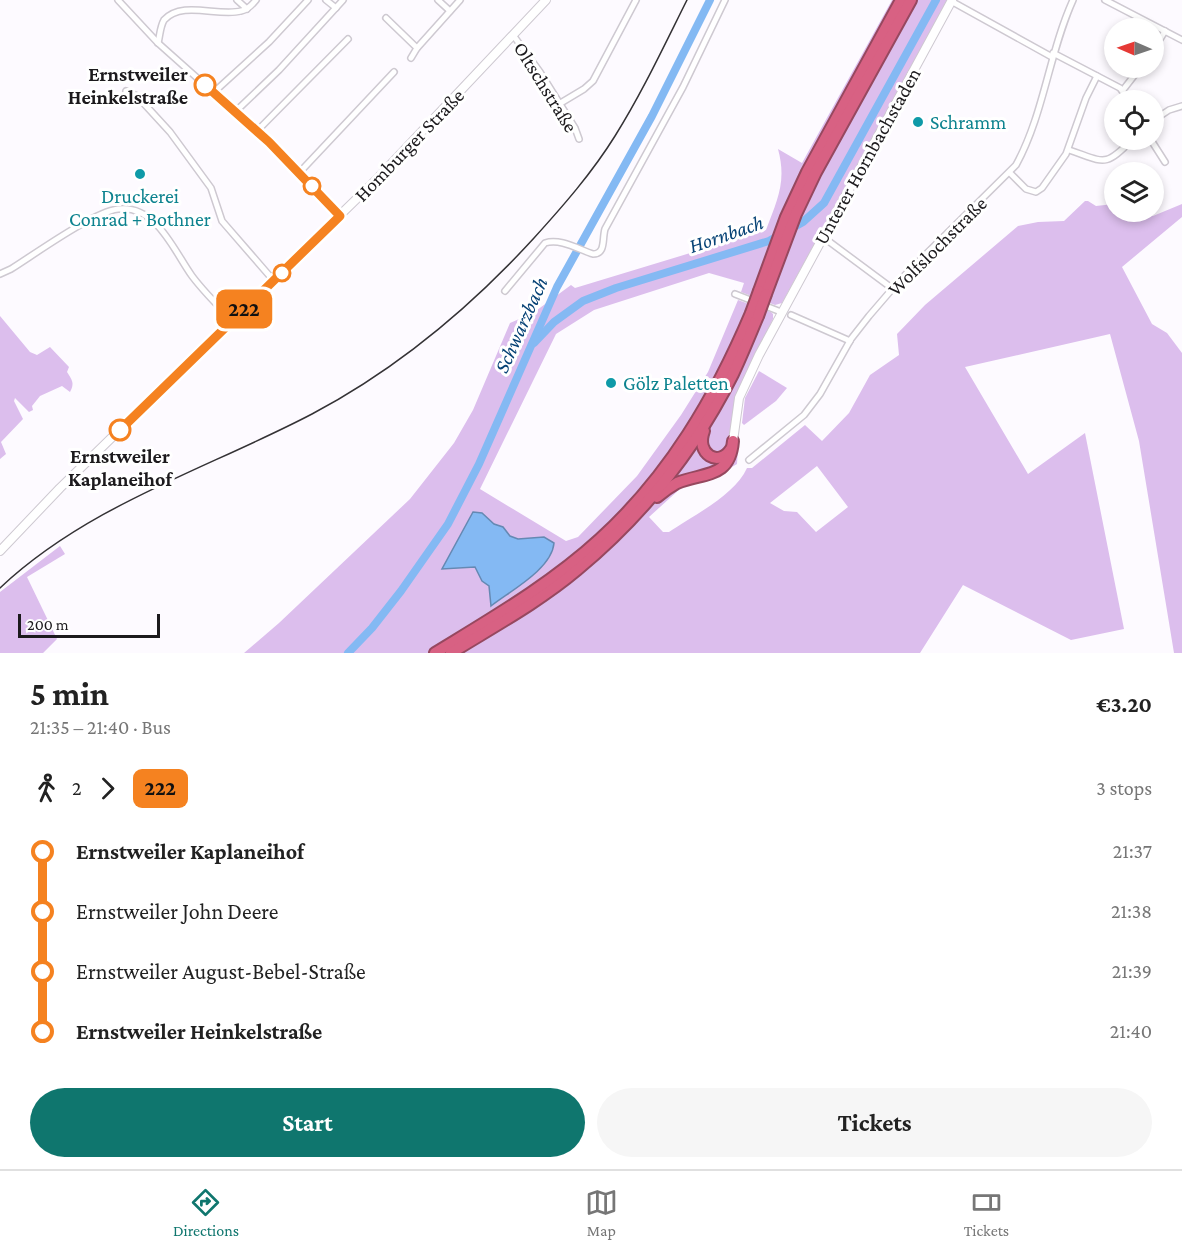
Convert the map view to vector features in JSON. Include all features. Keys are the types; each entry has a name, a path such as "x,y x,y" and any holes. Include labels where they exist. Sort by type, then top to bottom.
{"highway":[{"path":"451,653 576,572 640,510 680,462 711,414 733,373 807,172 901,0"},
{"path":"791,216 910,0"},
{"path":"435,653 544,584 601,538 631,508 673,458 698,420 754,314"},
{"path":"711,414 701,438 703,451 711,456 720,457 728,454 734,441"},
{"path":"640,510 678,483 708,475 720,469 731,455 734,441"}],"main road":[{"name":"Homburger Straße","path":"0,552 36,512 340,216 546,0"},
{"name":"Unterer Hornbachstaden","path":"734,441 739,398 782,312 952,1"}],"street":[{"path":"118,0 158,43 256,131 340,216"},
{"path":"237,0 247,9"},
{"path":"158,43 163,22 174,10 191,7 237,12 247,9 256,0"},
{"path":"213,93 275,36 308,0"},
{"path":"326,0 336,8"},
{"path":"235,112 279,70 343,0"},
{"path":"438,0 450,11"},
{"path":"411,58 417,48 460,0"},
{"path":"559,104 593,81 636,0"},
{"path":"505,291 545,243 551,241 566,244 592,254 598,254 601,251 605,229 692,68 725,0"},
{"name":"Wolfslochstraße","path":"749,460 804,415 820,394 850,341 893,289 1010,173 1026,144 1053,55 1073,0"},
{"path":"1105,0 1139,18"},
{"path":"952,1 1123,90 1132,78"},
{"path":"386,18 417,48"},
{"path":"1164,31 1182,40"},
{"name":"Oltschstraße","path":"513,35 528,54 575,128 579,139"},
{"path":"256,131 348,39"},
{"path":"299,173 394,72"},
{"path":"1010,173 1026,189 1036,192 1042,188 1069,150 1086,98 1097,76"},
{"path":"126,91 137,96 170,132 211,188 222,221 274,281"},
{"path":"1164,113 1182,106"},
{"path":"1069,150 1098,160 1108,160 1120,150"},
{"path":"1157,150 1165,162"},
{"path":"0,274 101,214 119,209 135,210 146,215 157,225 193,277 232,320"},
{"path":"823,237 893,289"},
{"path":"735,294 782,312"},
{"path":"791,315 850,341"}],"shaded area":[{"path":"892,0 948,0 782,303 775,305 741,292 744,283 709,273 594,310 556,334 480,489 566,541 578,537 637,476 681,415 708,372 738,300 771,312 773,319 738,393 740,411 737,464 715,477 681,488 649,517 663,532 669,532 724,496 747,468 752,468 805,425 822,441 849,413 870,375 899,355 897,334 925,305 1018,226 1038,222 1064,221 1085,201 1096,206 1104,205 1104,222 1164,222 1164,211 1182,204 1182,217 1122,267 1152,324 1167,333 1182,353 1182,653 1174,653 1139,441 1110,334 965,367 1028,474 1085,433 1124,629 1071,640 963,585 920,653 244,653 279,623 410,499 454,443 473,410 510,323 533,313 571,285 575,288 766,230 780,191 781,161 778,149 802,163","holes":["817,466 848,507 816,532 797,512 784,511 770,503"]},
{"path":"0,316 30,352 37,355 50,347 69,367 67,372 73,384 70,392 62,386 40,396 32,406 33,410 29,412 15,398 14,401 23,419 1,442 6,454 0,459"},
{"path":"759,371 787,388 776,401 744,425 742,423 745,398"},
{"path":"60,546 65,554 27,577 57,639 43,653 0,653 0,592"}],"water":[{"path":"473,512 482,513 494,524 503,527 510,536 518,539 544,537 554,543 546,562 529,579 491,606 489,586 482,581 475,567 442,569"}],"waterway":[{"name":"Schwarzbach","path":"348,653 372,628 401,591 448,524 479,464 557,287 652,116 710,0"},
{"name":"Hornbach","path":"534,343 554,322 583,301 616,288 769,241 803,222 824,203 936,0"}],"railway":[{"path":"0,588 34,559 110,511 312,414 373,378 458,313 534,238 597,163 634,103 687,0"}],"bus line":[{"name":"222","path":"120,430 340,216 269,142 205,85"}],"place":[{"name":"Ernstweiler Heinkelstraße","path":"205,85"},
{"name":"Schramm","path":"918,122"},
{"name":"Druckerei Conrad + Bothner","path":"140,174"},
{"name":"Gölz Paletten","path":"611,383"},
{"name":"Ernstweiler Kaplaneihof","path":"120,430"}]}
